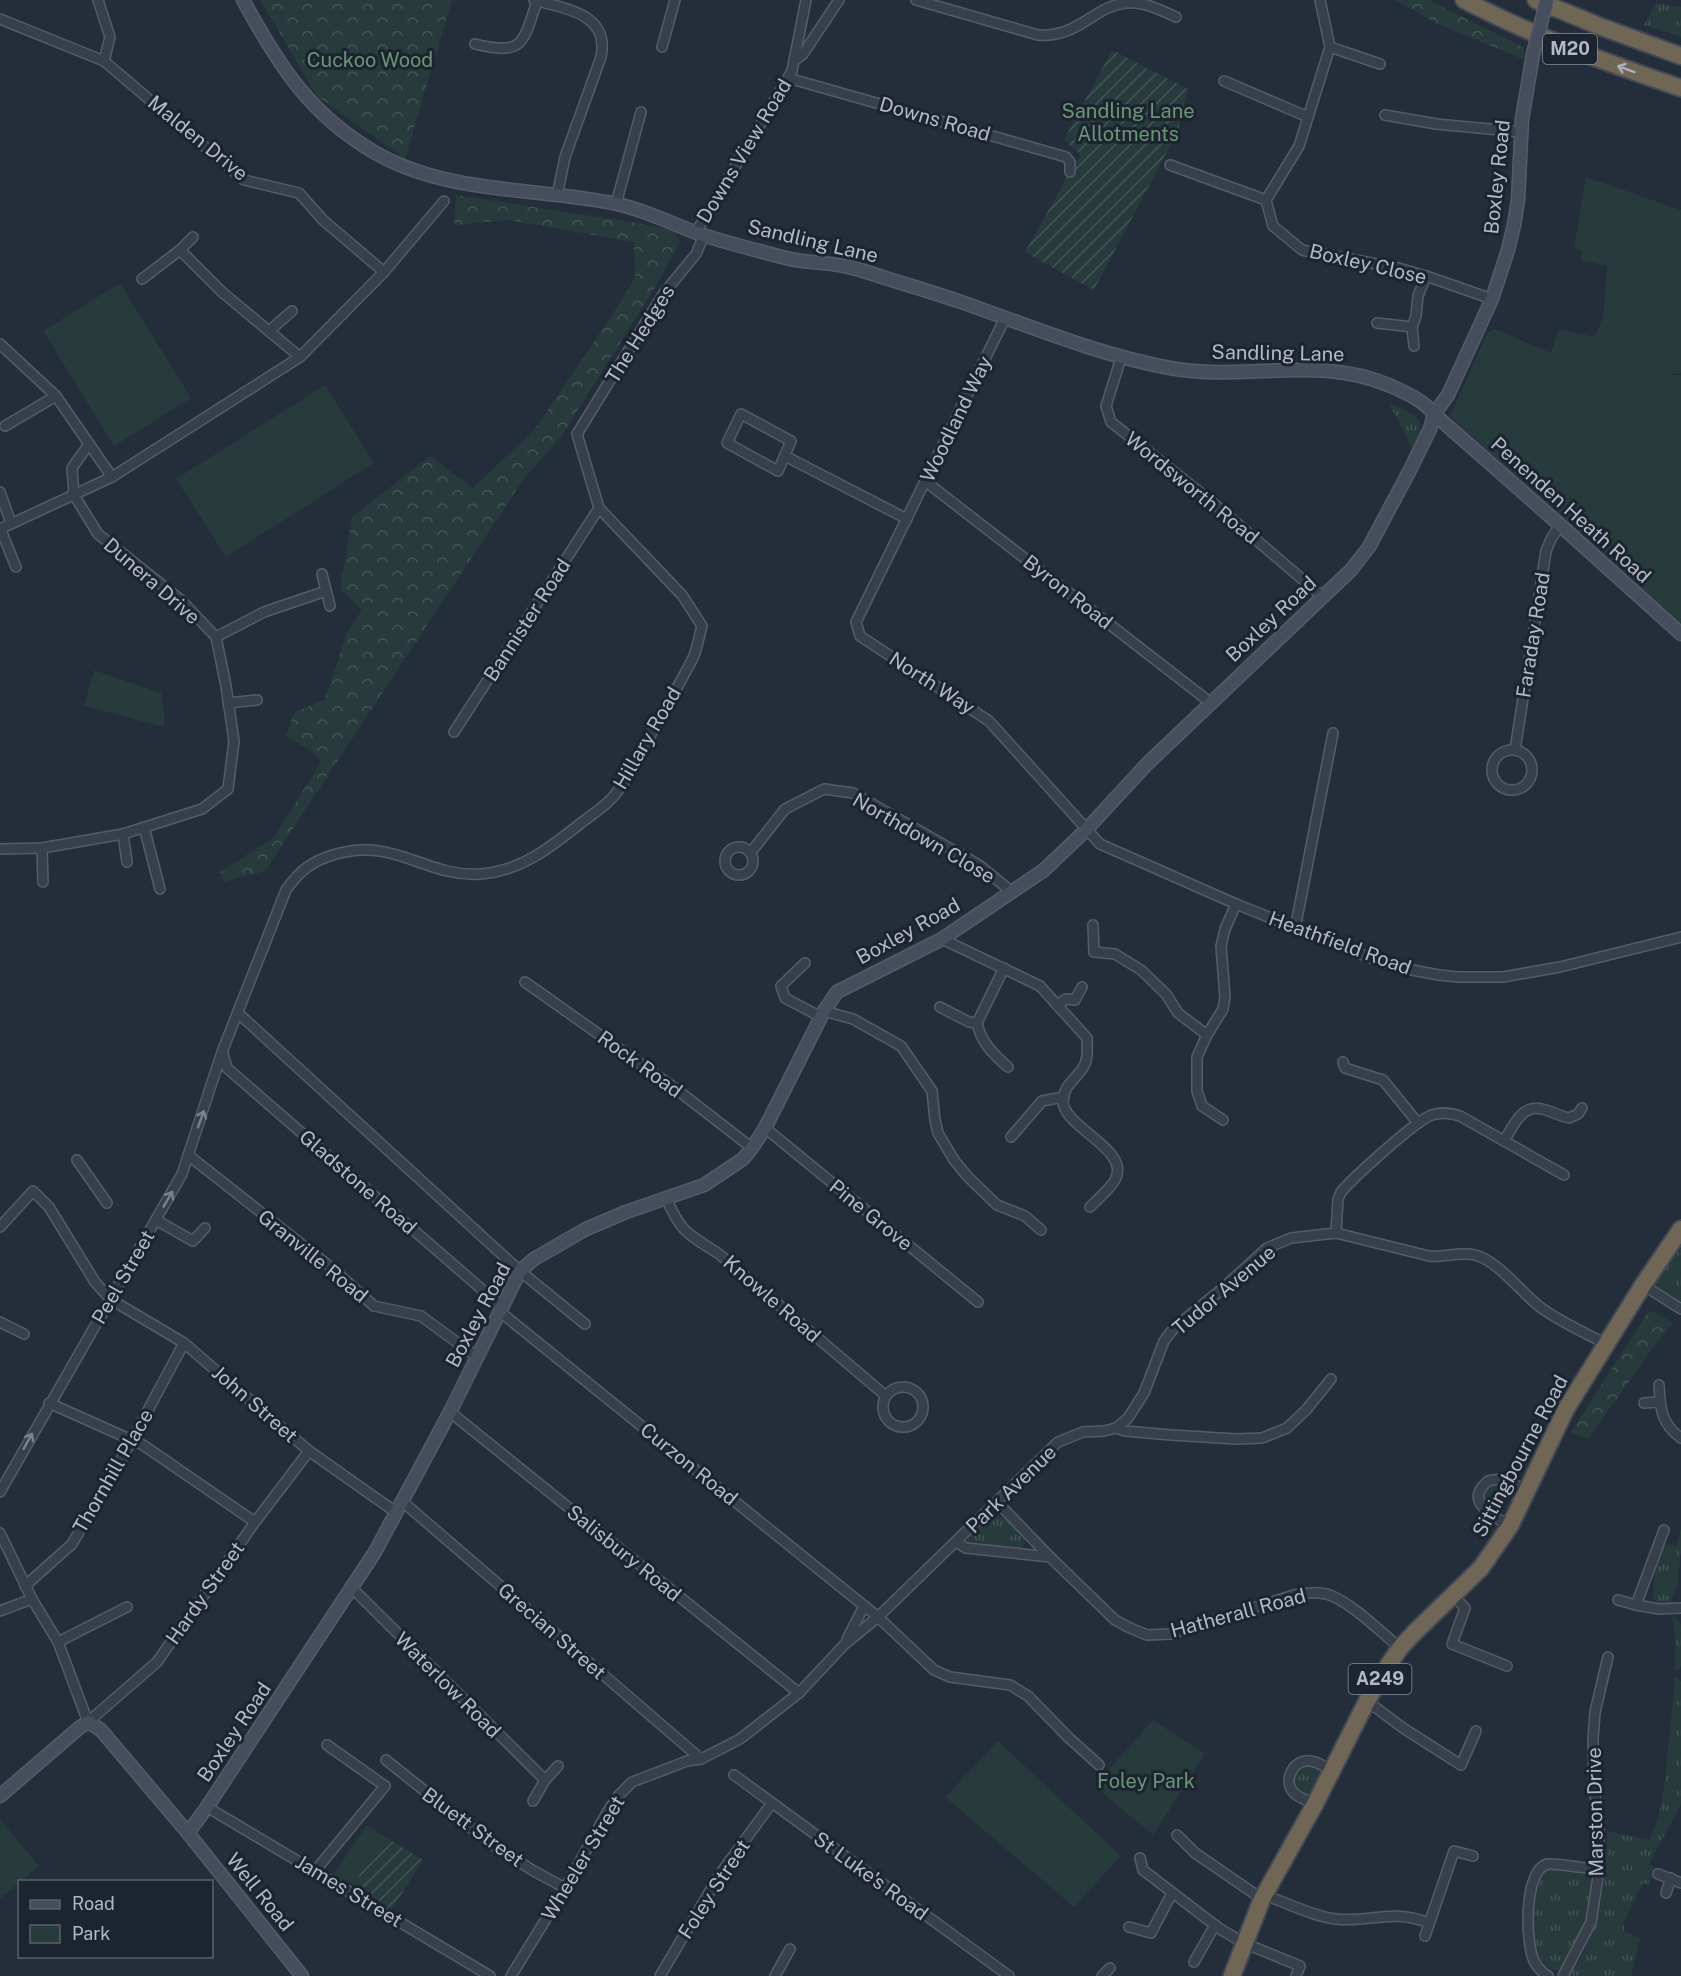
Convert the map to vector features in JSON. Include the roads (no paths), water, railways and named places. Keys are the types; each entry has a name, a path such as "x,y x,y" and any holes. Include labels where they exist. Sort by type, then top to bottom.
{"highway":[{"name":"M20","path":"1464,0 1492,15 1581,53 1681,88"},
{"name":"M20","path":"1536,0 1681,56"},
{"name":"Sittingbourne Road","path":"1232,1976 1263,1897 1315,1804 1367,1701 1400,1648 1481,1568 1510,1526 1566,1409 1642,1285 1681,1229"}],"street":[{"path":"98,0 110,37 104,62"},
{"name":"Sandling Lane","path":"243,0 286,73 315,107 341,130 375,152 405,167 453,181 502,190 616,204 643,211 700,234 794,260 847,266 1121,358 1175,369 1209,372 1320,369 1352,373 1407,393 1427,405 1434,414"},
{"path":"475,45 500,50 517,45 526,33 536,0 560,3 592,21 599,31 601,57 564,162 557,196"},
{"path":"662,47 675,0"},
{"name":"Downs View Road","path":"700,234 788,78 794,62 806,0"},
{"path":"794,62 803,54 838,0"},
{"path":"916,0 1030,33 1047,35 1064,33 1122,3 1141,4 1176,17"},
{"path":"1170,165 1266,200 1299,146 1330,47 1320,0"},
{"name":"Boxley Road","path":"188,1833 353,1589 400,1508 520,1271 534,1259 586,1229 704,1185 743,1159 765,1128 823,1014 837,992 942,939 1044,870 1086,830 1147,764 1351,570 1369,547 1410,470 1430,429 1434,414 1448,395 1492,300 1514,225 1518,200 1526,86 1547,0"},
{"name":"Malden Drive","path":"0,19 104,62 244,180 299,193 323,220 384,272"},
{"path":"1330,47 1380,64"},
{"name":"Downs Road","path":"788,78 1066,157 1070,162 1070,172"},
{"path":"1224,81 1308,117"},
{"path":"616,204 641,112"},
{"path":"1385,115 1436,124 1521,132"},
{"name":"Boxley Close","path":"1266,200 1274,226 1302,250 1398,268 1492,300"},
{"path":"16,567 0,528 112,477 300,357 384,272 444,201"},
{"name":"The Hedges","path":"577,434 663,294 696,254 700,234"},
{"path":"142,279 193,237"},
{"path":"180,250 222,292 300,357"},
{"path":"1414,346 1412,327 1416,316 1418,296 1426,276"},
{"path":"269,331 292,311"},
{"name":"Woodland Way","path":"907,519 1005,318"},
{"path":"1377,323 1412,327"},
{"path":"0,344 56,396 112,477"},
{"name":"Wordsworth Road","path":"1121,358 1106,406 1111,422 1212,502 1323,597"},
{"path":"5,426 56,396"},
{"path":"741,414 791,441 785,456 778,471 728,443 741,414"},
{"name":"Penenden Heath Road","path":"1434,414 1681,634"},
{"name":"Hillary Road","path":"222,1052 286,890 297,873 327,856 349,850 366,849 399,854 453,872 467,874 501,871 517,866 543,852 609,801 622,786 693,659 702,626 682,595 599,508 577,434"},
{"path":"74,495 72,468 89,444"},
{"path":"785,456 907,519"},
{"name":"Byron Road","path":"925,481 1211,703"},
{"path":"0,492 11,523"},
{"name":"Dunera Drive","path":"0,849 42,848 123,834 202,809 228,789 234,741 216,637 181,600 98,534 74,495"},
{"name":"Bannister Road","path":"454,732 599,508"},
{"name":"North Way","path":"907,519 856,622 860,636 989,721 1086,830"},
{"name":"Faraday Road","path":"1515,750 1546,551 1560,525"},
{"path":"322,574 330,606"},
{"path":"216,637 264,612 326,591"},
{"path":"228,703 257,700"},
{"path":"1295,929 1333,733"},
{"path":"1509,749 1515,750 1521,751 1529,759 1532,770 1524,785 1508,790 1494,780 1492,763 1499,754 1509,749"},
{"name":"Northdown Close","path":"751,852 785,809 824,789 853,793 979,865 1012,892"},
{"path":"144,827 160,889"},
{"name":"Heathfield Road","path":"1086,830 1100,844 1115,852 1236,904 1295,929 1391,965 1412,970 1458,977 1522,975 1681,937"},
{"path":"123,834 127,862"},
{"path":"42,848 43,882"},
{"path":"1223,1120 1202,1106 1197,1090 1197,1057 1223,1009 1225,997 1221,946 1225,928 1236,904"},
{"path":"1093,925 1094,952 1115,954 1142,970 1166,994 1178,1013 1207,1035"},
{"path":"942,939 1040,986 1087,1038 1086,1062 1066,1088 1063,1101 1066,1112 1115,1158 1118,1170 1115,1181 1090,1208"},
{"path":"805,963 781,986 785,998 823,1014 853,1019 901,1046 932,1091 935,1120 939,1133 954,1160 967,1176 998,1205 1020,1213 1041,1230"},
{"path":"1004,968 976,1023 982,1041 995,1056 1008,1066"},
{"name":"Rock Road","path":"525,982 676,1089 752,1148"},
{"path":"1057,1005 1066,999 1075,1000 1082,987"},
{"path":"940,1007 969,1022 976,1023"},
{"path":"238,1013 520,1271 585,1324"},
{"name":"Peel Street","path":"0,1492 180,1178 217,1073 222,1052"},
{"name":"Gladstone Road","path":"222,1052 227,1068 500,1309"},
{"path":"1343,1062 1345,1068 1383,1080 1418,1123"},
{"path":"1011,1137 1042,1101 1064,1097"},
{"path":"1504,1141 1521,1114 1530,1109 1542,1109 1569,1118 1578,1114 1582,1108"},
{"path":"1336,1233 1338,1199 1341,1192 1418,1123 1434,1114 1453,1114 1564,1174"},
{"name":"Pine Grove","path":"765,1128 978,1302"},
{"name":"Granville Road","path":"188,1155 333,1269 374,1306 421,1316 477,1357"},
{"path":"77,1160 107,1203"},
{"path":"0,1227 33,1191 49,1208 95,1282 110,1299"},
{"name":"Knowle Road","path":"666,1198 677,1221 688,1235 719,1254 886,1396"},
{"path":"156,1220 193,1241 205,1228"},
{"name":"Tudor Avenue","path":"1116,1428 1128,1418 1144,1393 1164,1341 1174,1328 1267,1248 1291,1238 1336,1233 1429,1256 1468,1253 1482,1257 1541,1308 1606,1344"},
{"path":"1642,1285 1681,1309"},
{"name":"John Street","path":"110,1299 184,1343 309,1451 400,1508"},
{"name":"Curzon Road","path":"500,1309 878,1617 934,1670 950,1677 1010,1685 1028,1696 1099,1765"},
{"path":"0,1322 24,1334"},
{"name":"Thornhill Place","path":"25,1586 72,1544 184,1343"},
{"name":"Park Avenue","path":"799,1693 845,1644 878,1617 1058,1442 1083,1432 1116,1428 1125,1431 1171,1435 1236,1439 1262,1438 1287,1428 1306,1410 1331,1379"},
{"path":"1659,1385 1662,1416 1681,1438"},
{"path":"897,1388 911,1388 917,1392 923,1404 921,1418 910,1427 903,1428 891,1424 883,1414 882,1408 886,1396 897,1388"},
{"path":"1644,1403 1660,1402"},
{"path":"49,1403 143,1445 255,1522"},
{"name":"Salisbury Road","path":"450,1412 799,1693"},
{"name":"Hardy Street","path":"88,1722 158,1662 255,1522 309,1451"},
{"path":"1510,1526 1486,1512 1478,1498 1479,1492 1488,1481 1498,1478 1527,1491"},
{"name":"Hatherall Road","path":"997,1502 1115,1620 1147,1635 1171,1634 1294,1595 1313,1592 1332,1596 1350,1607 1400,1648"},
{"name":"Grecian Street","path":"400,1508 701,1759"},
{"path":"0,1533 25,1586 58,1642 88,1722 0,1796"},
{"path":"1636,1605 1665,1536"},
{"path":"956,1542 966,1548 1050,1557"},
{"name":"Waterlow Road","path":"353,1589 545,1780"},
{"path":"1453,1595 1465,1608 1452,1644 1507,1666"},
{"path":"0,1611 32,1599"},
{"path":"1618,1600 1659,1609 1681,1608"},
{"path":"845,1644 864,1606"},
{"path":"58,1642 127,1607"},
{"name":"Marston Drive","path":"1563,1976 1591,1922 1599,1870 1599,1829 1594,1785 1593,1739 1598,1677 1608,1657"},
{"name":"Wheeler Street","path":"511,1976 565,1888 608,1811 632,1782 687,1761 701,1759 740,1739 799,1693"},
{"path":"1367,1701 1403,1728 1461,1765 1476,1731"},
{"name":"Well Road","path":"88,1722 101,1730 188,1833 302,1976"},
{"path":"315,1871 385,1786 327,1745"},
{"name":"Bluett Street","path":"386,1760 490,1843 565,1888"},
{"path":"1315,1804 1294,1793 1290,1787 1290,1773 1298,1763 1310,1760 1332,1771"},
{"path":"533,1801 545,1780 558,1766"},
{"name":"St Luke's Road","path":"734,1775 1009,1976"},
{"name":"Foley Street","path":"660,1976 720,1874 772,1803"},
{"name":"James Street","path":"207,1807 490,1976"},
{"path":"1176,1835 1195,1853 1263,1897 1333,1919 1396,1915 1429,1923"},
{"path":"1425,1936 1454,1851 1473,1856"},
{"path":"1140,1858 1143,1870 1215,1925 1244,1943 1300,1966 1296,1976"},
{"path":"1548,1976 1535,1964 1528,1936 1531,1886 1534,1878 1540,1869 1548,1864 1599,1870"},
{"path":"1658,1874 1681,1883"},
{"path":"1666,1893 1671,1878"},
{"path":"1129,1927 1151,1933 1172,1893"},
{"path":"1194,1962 1215,1925"},
{"path":"775,1976 790,1949"},
{"path":"1102,1976 1110,1968"}],"park label":[{"name":"Cuckoo Wood","path":"370,60"},
{"name":"Sandling Lane Allotments","path":"1128,122"},
{"name":"Foley Park","path":"1146,1781"}]}
